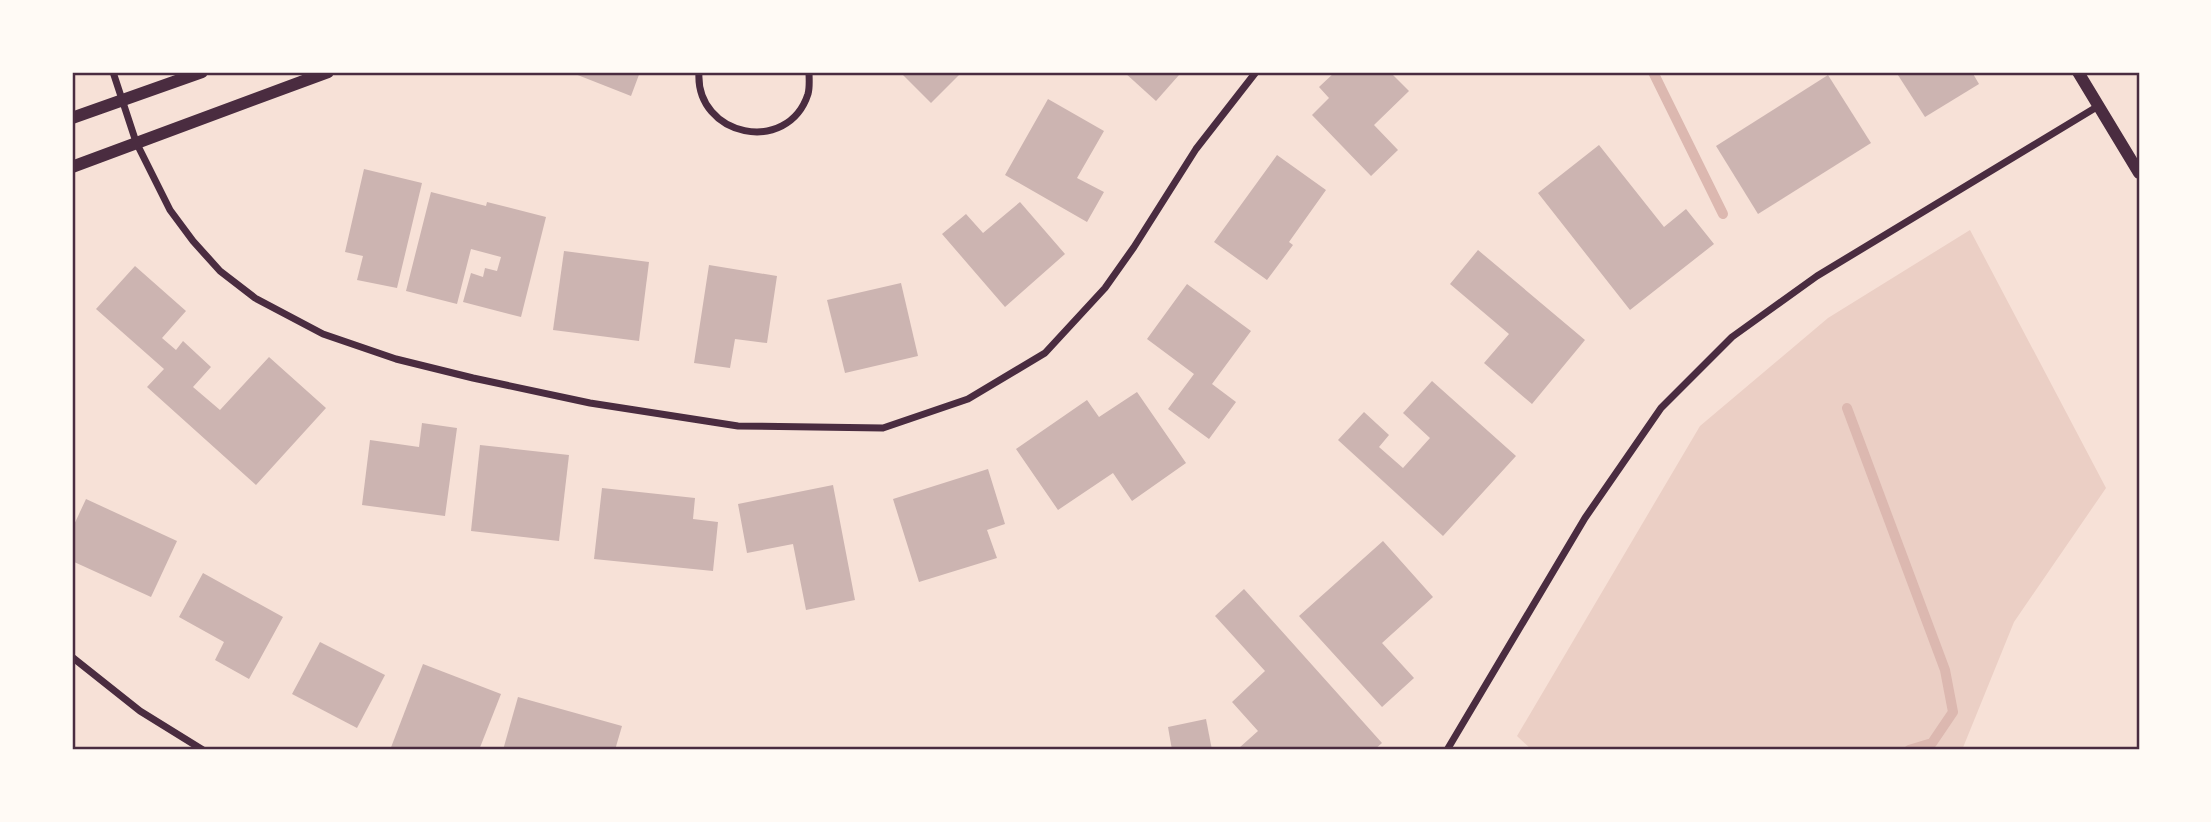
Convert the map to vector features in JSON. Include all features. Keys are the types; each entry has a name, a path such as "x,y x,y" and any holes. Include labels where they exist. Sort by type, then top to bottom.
{"street":[{"path":"113,72 136,142 170,210 193,242 220,271 255,298 323,334 396,359 603,405 738,426 883,428 968,399 1045,354 1105,288 1196,149 1256,72"},
{"path":"72,118 202,72"},
{"path":"72,167 328,72"},
{"path":"699,72 704,101 720,122 744,132 771,131 794,117 808,93 809,72"},
{"path":"2078,72 2139,173"},
{"path":"1447,750 1585,518 1661,408 1723,346 1817,276 2100,105"},
{"path":"72,657 140,711 203,750"}],"shaded area":[{"path":"1970,230 2106,488 2014,622 1962,750 1532,750 1517,736 1700,426 1828,318"}],"building":[{"path":"570,72 640,72 631,96"},
{"path":"900,72 962,72 931,103"},
{"path":"1124,72 1176,72 1179,75 1156,101"},
{"path":"1335,72 1390,72 1409,91 1374,125 1398,150 1371,176 1312,115 1329,98 1319,87"},
{"path":"1896,72 1972,72 1979,84 1925,117"},
{"path":"1828,75 1871,143 1758,214 1716,146"},
{"path":"1048,99 1104,131 1077,178 1104,192 1087,222 1005,175"},
{"path":"1599,145 1664,227 1686,209 1714,244 1630,310 1538,193"},
{"path":"1277,155 1326,190 1289,242 1293,245 1267,280 1214,242"},
{"path":"364,169 422,183 397,288 357,280 363,256 345,252"},
{"path":"431,192 486,206 487,202 546,217 521,317 463,302 471,273 483,277 485,268 497,271 501,257 471,249 457,304 406,291"},
{"path":"1020,202 1065,254 1005,307 942,234 966,214 983,233"},
{"path":"1478,250 1585,340 1532,404 1484,363 1509,334 1450,284"},
{"path":"564,251 649,262 639,341 553,330"},
{"path":"709,265 777,276 767,343 735,339 730,368 694,363"},
{"path":"135,266 186,311 162,338 176,350 183,341 211,367 193,387 220,410 269,357 326,408 256,485 147,387 164,369 96,309"},
{"path":"901,283 918,356 845,373 827,300"},
{"path":"1187,284 1251,331 1212,384 1236,402 1209,439 1168,409 1194,374 1147,339"},
{"path":"1432,381 1516,456 1443,536 1338,440 1364,412 1389,435 1379,447 1403,468 1430,438 1403,413"},
{"path":"1137,392 1186,463 1132,501 1113,473 1058,510 1016,449 1087,400 1099,417"},
{"path":"422,423 457,428 445,516 362,505 370,440 419,447"},
{"path":"480,445 569,455 559,541 471,531"},
{"path":"988,469 1005,524 987,530 997,558 919,582 893,499"},
{"path":"833,485 855,600 806,610 793,544 747,553 738,504"},
{"path":"602,488 695,498 693,519 718,522 713,571 594,559"},
{"path":"86,499 177,541 151,597 72,561 72,529"},
{"path":"1383,541 1433,597 1382,643 1414,678 1382,707 1299,616"},
{"path":"203,573 283,617 249,679 215,660 224,642 179,617"},
{"path":"1244,589 1382,743 1374,750 1239,748 1258,731 1232,702 1265,671 1215,616"},
{"path":"320,642 385,675 357,728 292,694"},
{"path":"423,664 501,694 479,750 390,750"},
{"path":"518,697 622,726 615,750 503,750"},
{"path":"1206,719 1212,750 1172,750 1168,727"}],"waterway":[{"path":"1653,72 1723,214"},
{"path":"1847,408 1945,670 1953,712 1932,743 1909,750"}]}
